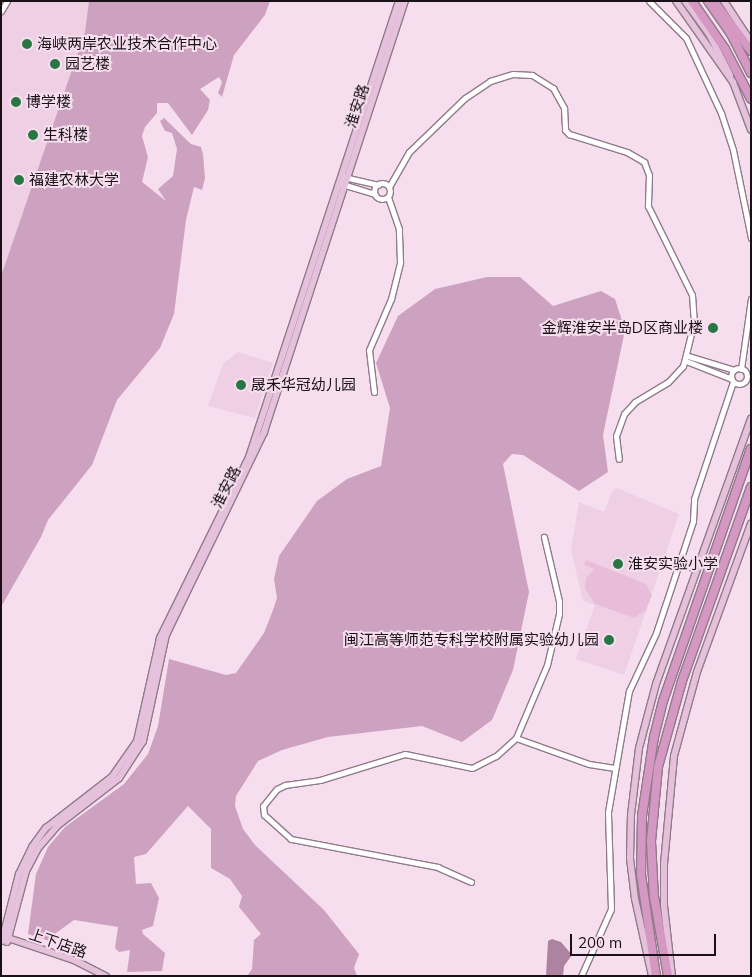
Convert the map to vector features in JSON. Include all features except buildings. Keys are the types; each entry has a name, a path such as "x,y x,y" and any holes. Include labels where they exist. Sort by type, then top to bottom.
{"highway":[{"path":"692,1 725,49 751,99"},
{"path":"708,1 731,34 751,73"},
{"path":"713,1 751,51"},
{"path":"656,976 641,876 642,816 653,744 663,701 751,449"},
{"path":"668,976 656,910 651,841 658,767 682,681 751,487"}],"main road":[{"name":"淮安路","path":"4,939 26,871 39,847 57,826 119,778 142,741 166,635 264,432 399,1"},
{"name":"淮安路","path":"344,177 405,1"},
{"path":"676,1 733,82"},
{"path":"685,1 718,48 751,130"},
{"path":"724,1 751,42"},
{"path":"652,976 632,881 630,828 633,788 648,709 696,568 751,418"},
{"path":"672,976 664,874 674,756 698,672 751,524"},
{"name":"上下店路","path":"4,939 69,961 101,976"},
{"name":"上下店路","path":"4,939 74,960 106,976"}],"street":[{"path":"1,11 7,1"},
{"path":"649,1 676,26 693,49 721,113 733,150 751,238"},
{"path":"374,392 369,350 395,285 401,252 399,230 388,197 389,187 409,152 473,92 490,81 513,74 532,75 553,88 564,108 568,133 626,152 646,165 648,206 694,300 694,327 687,358 668,382 634,402 624,414 616,436 619,459"},
{"path":"344,177 389,187"},
{"path":"342,184 374,194 381,199 388,197"},
{"path":"374,194 378,185"},
{"path":"687,358 741,384 748,379 741,369 751,299"},
{"path":"687,358 734,370 741,369"},
{"path":"581,976 611,909 608,818 629,691 656,632 679,564 693,521 694,498 734,370"},
{"path":"471,882 438,867 290,839 264,815 263,806 277,789 285,785 320,780 405,754 472,768 496,756 516,738 547,665 559,614 560,601 544,538"},
{"path":"679,564 696,568"},
{"path":"516,738 589,764 615,768"}],"shaded area":[{"name":"福建农林大学","path":"1,1 89,1 85,32 1,276"},
{"path":"89,1 270,1 265,15 234,55 222,97 218,93 222,82 219,77 200,89 210,100 208,110 192,135 168,103 157,103 157,113 145,127 142,136 148,157 142,182 166,201 158,189 173,176 177,149 172,133 165,131 160,121 164,118 191,144 201,147 203,154 205,178 202,190 194,187 186,220 174,314 160,348 117,400 92,465 48,520 41,537 1,607 1,276 85,32"},
{"path":"487,277 520,277 553,306 601,291 615,299 625,330 603,435 608,472 579,491 523,455 512,454 503,464 529,592 513,670 492,720 462,742 422,726 328,737 282,750 258,761 236,796 235,806 243,829 255,845 324,910 359,954 354,968 357,976 247,976 252,969 254,940 261,934 239,907 242,896 230,879 211,868 211,829 188,806 146,854 134,857 136,884 151,883 159,898 153,926 142,930 143,934 165,953 162,971 127,972 130,950 119,952 115,948 118,927 74,920 56,933 52,942 28,934 36,874 48,847 65,827 124,784 148,754 158,726 169,659 226,675 236,673 264,633 273,610 277,598 274,579 279,556 317,501 347,479 381,466 390,408 376,363 398,316 435,289"},
{"name":"晟禾华冠幼儿园","path":"238,352 273,363 255,418 208,406 223,364"},
{"name":"淮安实验小学","path":"617,488 679,514 624,675 576,659 595,605 583,601 571,550 579,502 604,512 612,492"},
{"path":"586,560 646,584 652,595 646,610 634,618 595,604 585,589 586,578 594,569 584,565"},
{"path":"552,939 561,942 572,955 564,966 563,976 546,976 548,941"}],"place":[{"name":"海峡两岸农业技术合作中心","path":"27,44"},
{"name":"园艺楼","path":"55,64"},
{"name":"博学楼","path":"16,102"},
{"name":"生科楼","path":"33,135"},
{"name":"福建农林大学","path":"19,180"},
{"name":"金辉淮安半岛D区商业楼","path":"713,328"},
{"name":"晟禾华冠幼儿园","path":"241,385"},
{"name":"淮安实验小学","path":"618,564"},
{"name":"闽江高等师范专科学校附属实验幼儿园","path":"609,640"}]}
